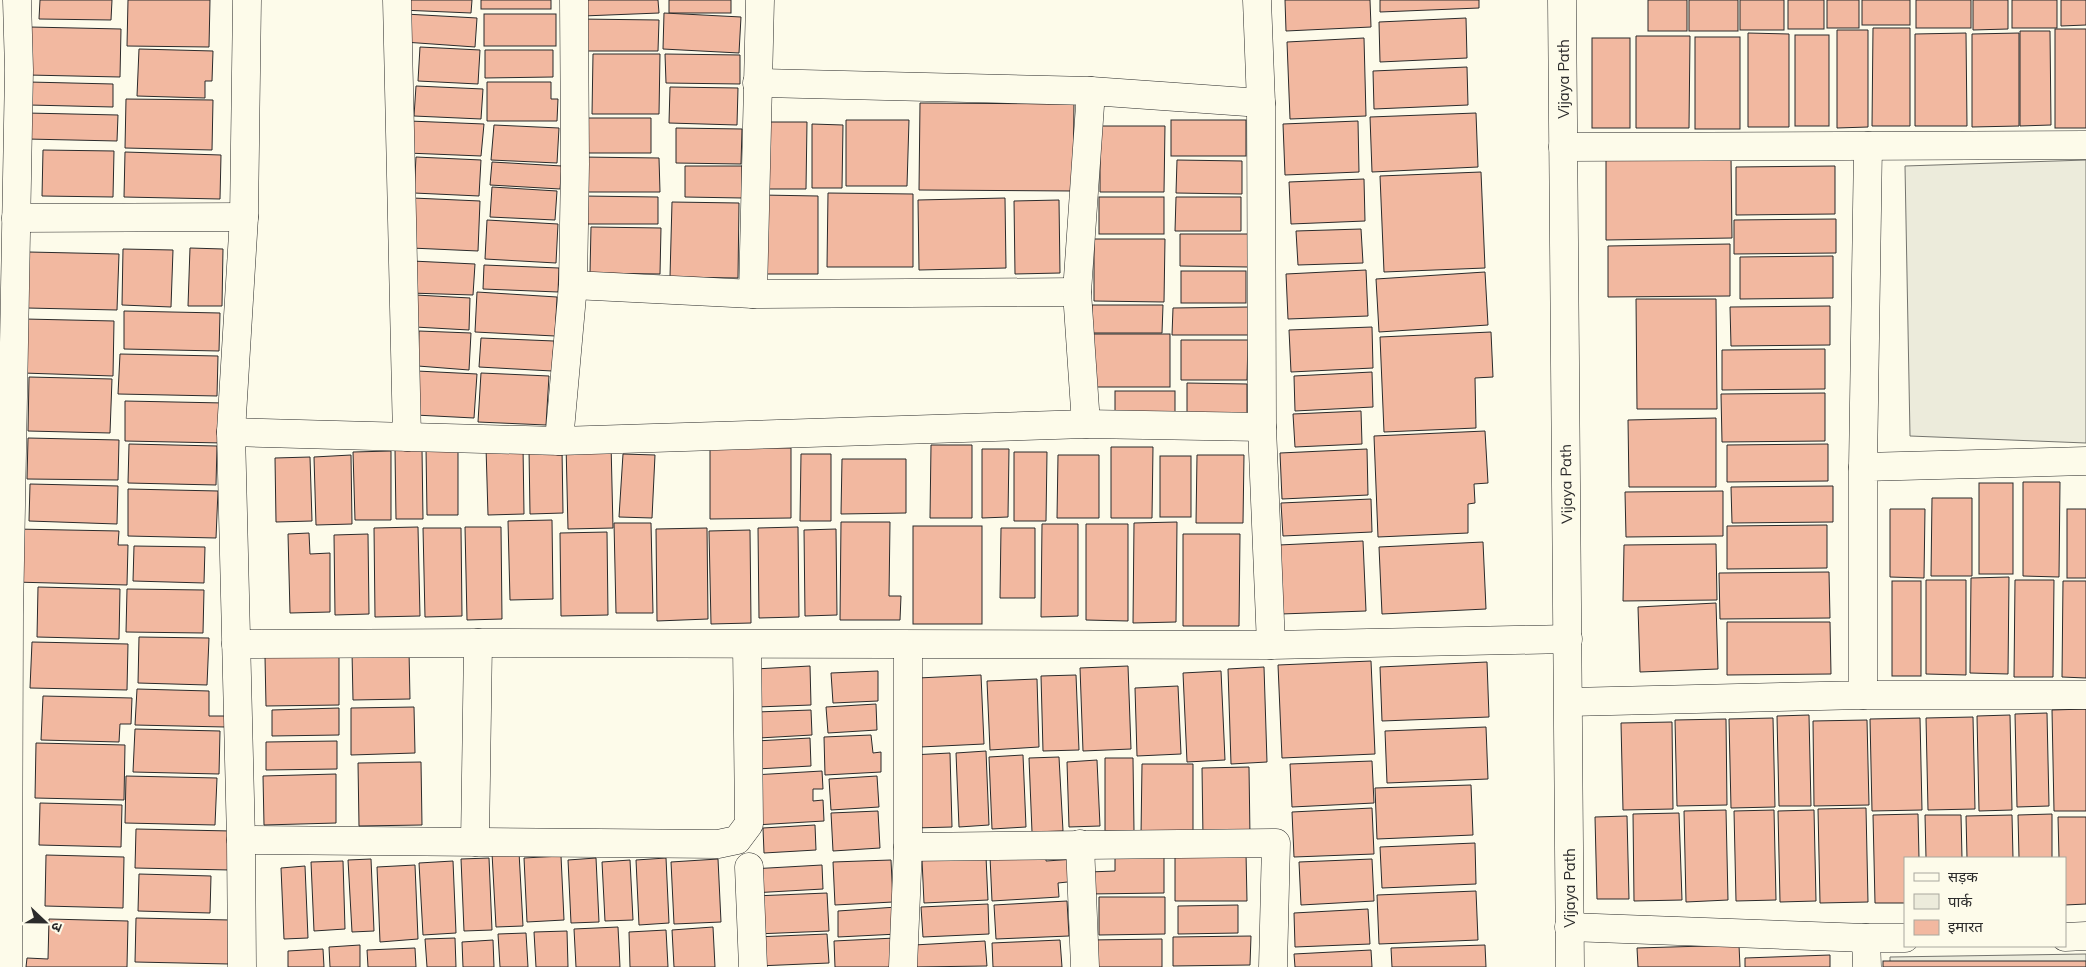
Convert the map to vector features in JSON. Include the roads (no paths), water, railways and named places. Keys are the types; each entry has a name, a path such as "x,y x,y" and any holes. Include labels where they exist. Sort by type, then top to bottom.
{"street":[{"path":"8,967 8,615 16,218 10,70 17,0"},
{"path":"242,967 241,840 231,432 244,217 247,0"},
{"path":"397,0 407,437"},
{"path":"559,441 573,285 575,164 574,0"},
{"path":"754,294 760,0"},
{"path":"1258,0 1261,103 1262,427 1271,645"},
{"name":"Vijaya Path","path":"1562,0 1570,967"},
{"path":"757,83 1091,91 1261,103"},
{"path":"1086,424 1077,292 1091,91"},
{"path":"1563,147 2086,144"},
{"path":"1862,695 1868,146"},
{"path":"16,218 244,217"},
{"path":"573,285 754,294 1077,292"},
{"path":"231,432 559,441 1086,424 1262,427"},
{"path":"1863,467 2086,461"},
{"path":"236,644 1271,645 1568,639"},
{"path":"475,842 478,643"},
{"path":"241,840 718,844 737,840 749,824 747,645"},
{"path":"903,967 908,847 908,645"},
{"path":"1569,702 1862,695 2086,695"},
{"path":"908,847 1276,843 1273,967"},
{"path":"1080,844 1085,967"},
{"path":"749,867 753,967"},
{"path":"1569,927 1904,938"},
{"path":"2066,936 2086,936"},
{"path":"1866,938 1867,967"}]}
